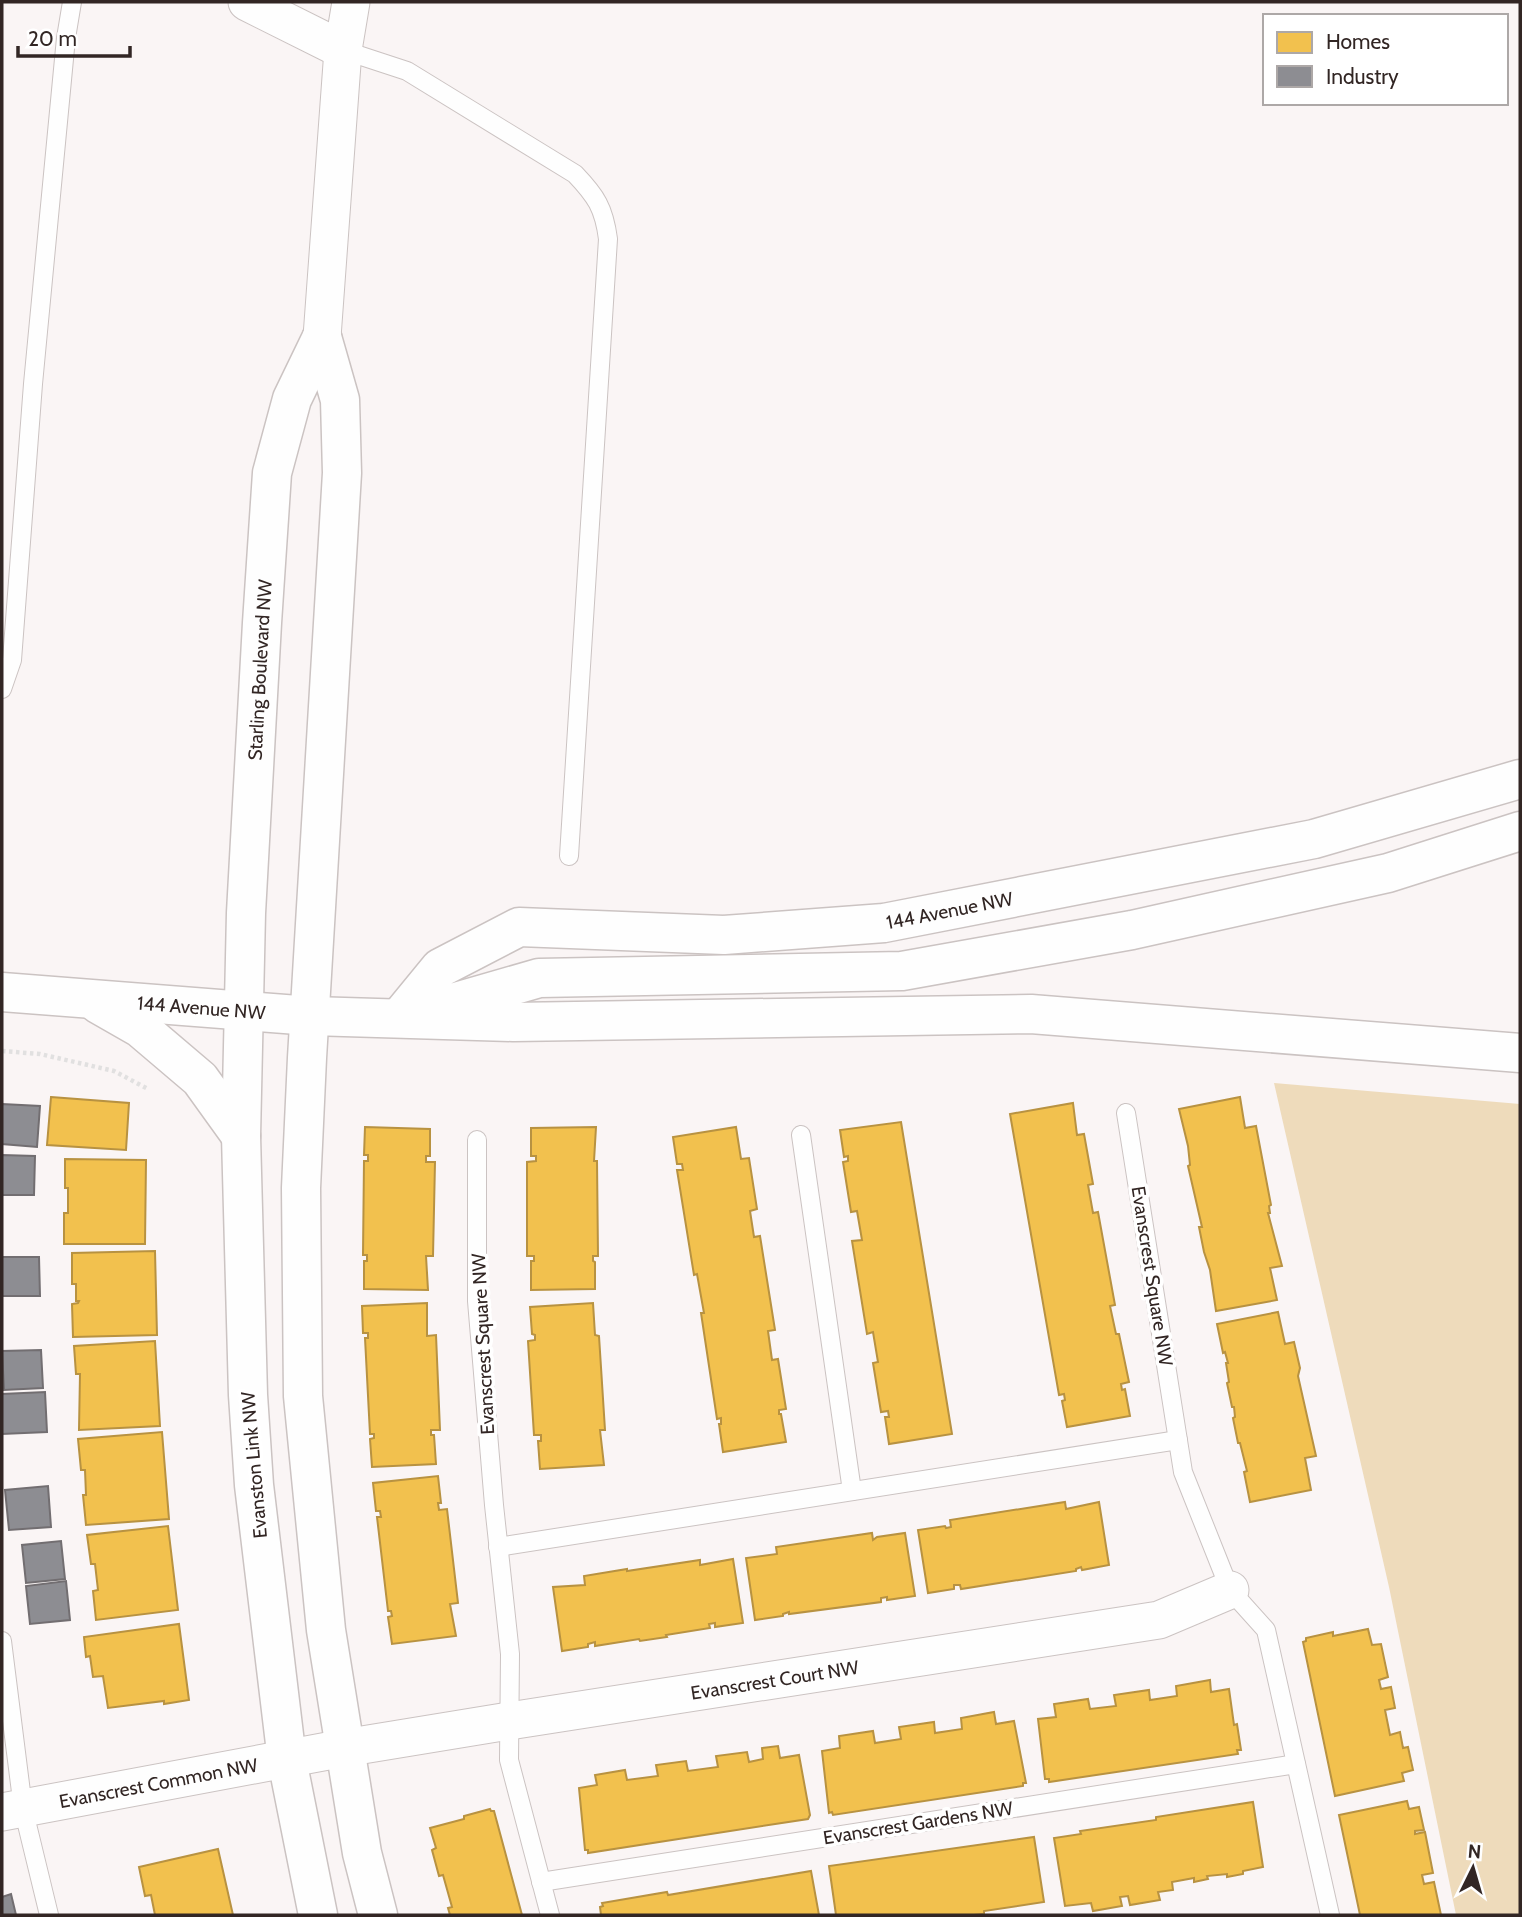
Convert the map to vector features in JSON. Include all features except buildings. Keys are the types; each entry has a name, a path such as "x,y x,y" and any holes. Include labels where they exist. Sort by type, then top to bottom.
{"main road":[{"name":"Starling Boulevard NW","path":"243,1010 260,650 272,473 292,399 322,337"},
{"name":"Starling Boulevard NW","path":"311,1016 342,473 340,400 322,337"},
{"name":"144 Avenue NW","path":"400,1018 440,968 519,927 724,934 884,923 1314,839 1520,779"},
{"name":"144 Avenue NW","path":"400,1018 539,978 902,971 1132,930 1388,873 1520,831"},
{"name":"144 Avenue NW","path":"2,992 311,1016 513,1022 1031,1014 1520,1053"},
{"path":"90,999 140,1028 200,1079 241,1136"},
{"name":"Evanston Link NW","path":"243,1010 241,1136 248,1395 254,1485 315,1754 362,1853 377,1915"},
{"name":"Evanston Link NW","path":"311,1016 301,1188 303,1396 326,1630 315,1754 318,1915"}],"street":[{"path":"247,2 343,50"},
{"name":"Starling Boulevard NW","path":"322,337 343,50 351,2"},
{"name":"Evanscrest Court NW","path":"315,1754 509,1721 1159,1620 1230,1590"},
{"name":"Evanscrest Common NW","path":"12,1810 315,1754"}],"lane":[{"path":"2,689 12,660 33,384 66,38 72,2"},
{"path":"343,50 407,71 575,174 595,195 606,225 607,266 569,856"},
{"name":"Evanscrest Square NW","path":"1126,1113 1183,1472 1230,1590"},
{"path":"801,1135 852,1491"},
{"name":"Evanscrest Square NW","path":"477,1140 477,1301 510,1654 509,1721"},
{"path":"498,1547 1178,1440"},
{"path":"1230,1590 1266,1630 1330,1915"},
{"path":"2,1641 12,1810 49,1915"},
{"path":"509,1721 509,1759 550,1915"},
{"name":"Evanscrest Gardens NW","path":"541,1882 1296,1764"}],"path":[{"path":"2,1051 40,1054 114,1071 155,1092"}],"shaded area":[{"path":"1274,1083 1520,1104 1520,1915 1456,1915 1389,1587"}]}
